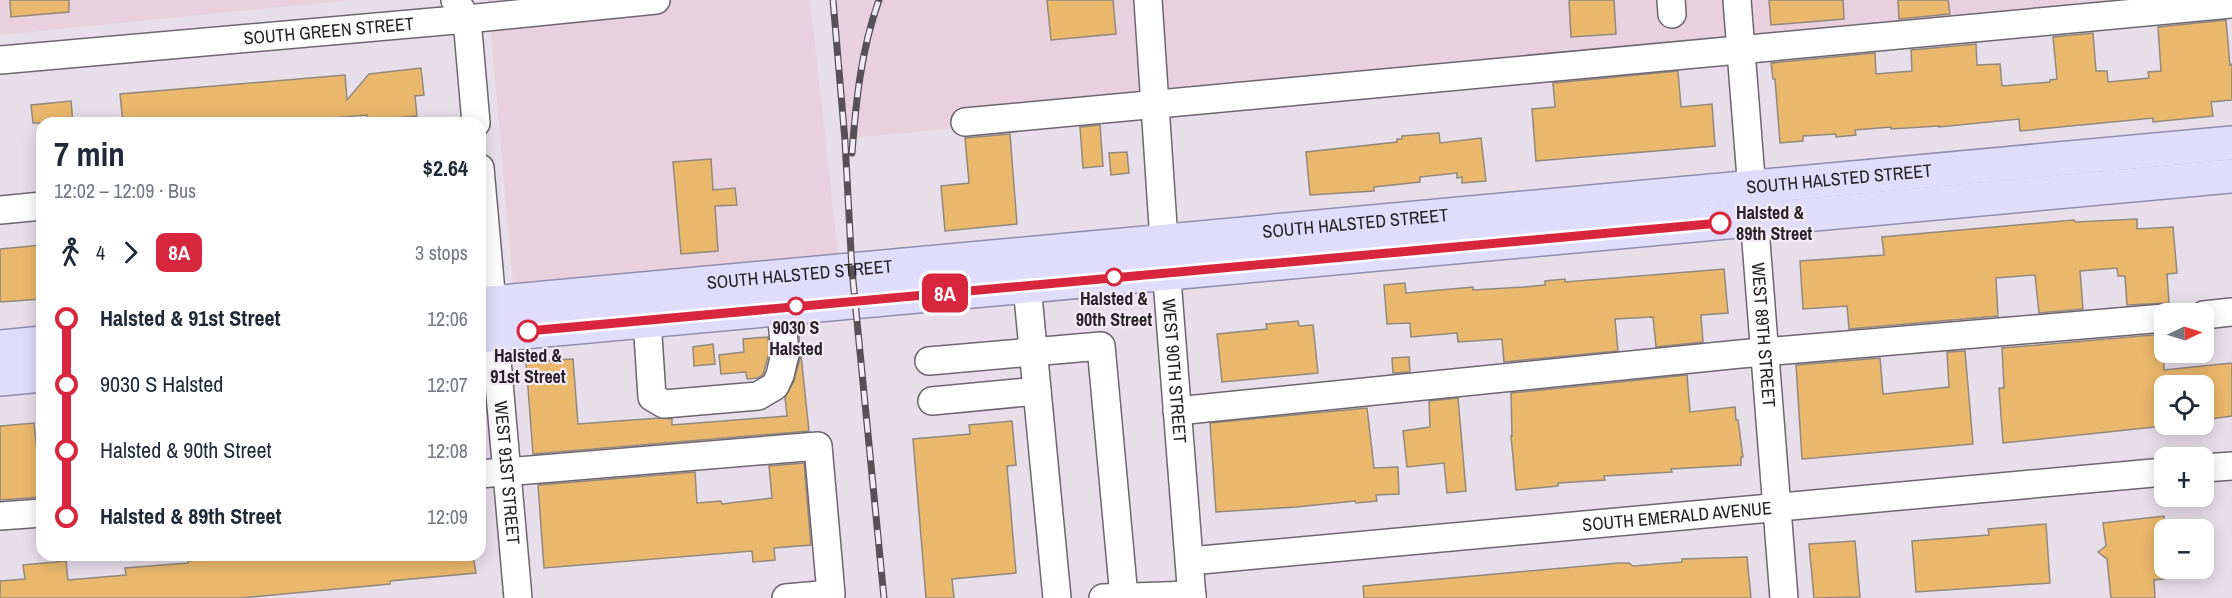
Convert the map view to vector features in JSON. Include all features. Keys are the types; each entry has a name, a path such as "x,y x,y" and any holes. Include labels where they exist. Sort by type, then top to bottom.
{"main road":[{"name":"SOUTH HALSTED STREET","path":"1753,204 2232,143"},
{"name":"SOUTH HALSTED STREET","path":"487,319 1753,204 2232,176"},
{"name":"SOUTH HALSTED STREET","path":"487,319 647,320 1027,286 1165,257"},
{"path":"0,347 36,344"},
{"path":"0,379 36,376"}],"street":[{"name":"SOUTH GREEN STREET","path":"0,60 469,9 656,0"},
{"name":"WEST 90TH STREET","path":"1148,0 1165,257 1192,597"},
{"name":"WEST 89TH STREET","path":"1737,0 1784,598"},
{"path":"964,122 2232,4"},
{"path":"469,9 476,117"},
{"path":"0,210 36,207"},
{"path":"1027,286 1057,598"},
{"name":"WEST 91ST STREET","path":"486,297 507,472 518,598"},
{"path":"647,320 652,397 664,404 758,396 775,386 780,375 785,354 781,308"},
{"path":"2214,314 2232,312"},
{"path":"1178,411 1764,352 2154,319"},
{"path":"929,361 1101,346 1113,598 1192,597"},
{"path":"932,401 1037,391"},
{"path":"486,474 818,446 831,594 786,598"},
{"path":"2214,467 2232,466"},
{"name":"SOUTH EMERALD AVENUE","path":"1190,561 2154,473"},
{"path":"0,516 36,513"}],"shaded area":[{"path":"0,0 353,0 0,35"},
{"path":"488,0 810,0 838,254 513,284"},
{"path":"831,0 2232,0 2232,4 862,137 845,141"}],"building":[{"path":"10,0 69,0 69,12 11,17"},
{"path":"1047,0 1113,0 1116,34 1051,40"},
{"path":"1569,0 1614,0 1616,34 1571,37"},
{"path":"1769,0 1843,0 1844,19 1771,25"},
{"path":"1898,0 1948,0 1950,14 1899,19"},
{"path":"2226,20 2230,65 2232,64 2232,100 2211,102 2213,116 2153,122 2153,118 2020,131 2019,119 1939,127 1855,130 1856,135 1803,136 1803,141 1780,143 1775,79 1773,79 1771,63 1875,53 1876,74 1912,71 1911,50 1976,44 1977,65 2000,64 2002,86 2050,82 2050,80 2057,79 2053,37 2093,33 2096,71 2107,71 2108,82 2149,78 2148,72 2161,71 2158,27"},
{"path":"421,68 424,95 415,96 417,116 122,117 120,94 345,75 347,100 369,74"},
{"path":"1678,71 1681,107 1712,104 1715,146 1536,161 1532,109 1555,107 1553,83"},
{"path":"71,101 72,117 36,117 36,123 33,123 31,105"},
{"path":"1100,125 1103,166 1083,168 1080,127"},
{"path":"1439,133 1440,143 1481,138 1486,181 1462,183 1462,177 1457,178 1457,173 1420,177 1420,182 1374,187 1374,191 1310,195 1306,152 1397,142 1397,139 1402,139 1402,136"},
{"path":"1010,134 1017,224 945,231 941,186 969,183 965,138"},
{"path":"1127,152 1129,173 1111,175 1109,153"},
{"path":"711,159 713,190 735,188 737,205 715,206 718,251 681,254 673,162"},
{"path":"2137,219 2137,229 2173,227 2177,273 2167,274 2169,303 2127,305 2125,276 2118,276 2117,268 2080,271 2083,309 2039,313 2035,275 1996,278 1998,316 1849,329 1847,306 1803,309 1800,261 1884,255 1882,237 2074,220 2075,222"},
{"path":"36,246 36,299 0,302 0,249"},
{"path":"1724,269 1728,313 1701,315 1703,342 1656,347 1653,317 1615,319 1618,351 1504,362 1502,339 1458,342 1457,333 1411,337 1410,323 1387,324 1384,285 1405,283 1406,293 1473,287 1473,290 1545,285 1545,281 1565,279 1565,282"},
{"path":"1298,321 1299,326 1313,325 1318,373 1222,382 1217,334 1267,329 1266,324"},
{"path":"2154,335 2154,363 2164,363 2164,370 2232,363 2232,416 2214,419 2214,375 2154,375 2154,427 2003,443 1999,388 2004,388 2002,348"},
{"path":"799,336 809,431 533,454 526,362 573,359 578,424 659,418 672,419 672,425 787,416 785,397 794,381 800,358"},
{"path":"768,337 769,353 763,375 747,379 746,372 721,374 719,355 744,352 743,339"},
{"path":"713,344 715,364 694,366 693,347"},
{"path":"1965,351 1973,444 1802,459 1796,365 1880,358 1883,394 1949,387 1947,352"},
{"path":"1409,357 1410,372 1393,373 1392,358"},
{"path":"1687,375 1690,412 1735,407 1743,457 1741,457 1741,465 1604,476 1605,480 1558,483 1558,486 1516,490 1511,436 1511,393"},
{"path":"1458,398 1466,491 1447,493 1444,463 1407,467 1403,431 1430,427 1429,401"},
{"path":"1367,408 1374,468 1398,467 1399,494 1376,495 1377,501 1216,512 1210,423"},
{"path":"1012,421 1016,465 1007,466 1016,573 952,579 954,598 926,598 913,439 970,434 969,425"},
{"path":"34,423 36,497 0,500 0,426"},
{"path":"804,463 811,545 774,548 775,560 753,562 752,551 544,568 538,485 695,472 697,503 721,501 722,504 772,498 769,466"},
{"path":"2164,516 2164,519 2154,519 2154,579 2164,579 2154,580 2155,598 2111,598 2107,559 2098,552 2106,546 2103,523"},
{"path":"2046,524 2050,583 1916,592 1912,541 1989,535 1988,529"},
{"path":"1855,541 1860,597 1814,598 1809,544"},
{"path":"1747,557 1751,598 1364,598 1363,586 1619,563 1629,563 1633,566 1682,562 1682,559"},
{"path":"66,561 68,580 126,575 125,568 188,563 188,561 474,561 476,573 390,581 390,584 241,598 0,598 0,581 25,579 23,565"}],"railway":[{"path":"833,0 845,141 852,270 884,598"},
{"path":"852,153 864,57 879,0"}],"bus line":[{"name":"8A","path":"528,331 1720,223"}],"place":[{"name":"Halsted & 89th Street","path":"1720,223"},
{"name":"Halsted & 90th Street","path":"1114,277"},
{"name":"9030 S Halsted","path":"796,306"},
{"name":"Halsted & 91st Street","path":"528,331"}]}
